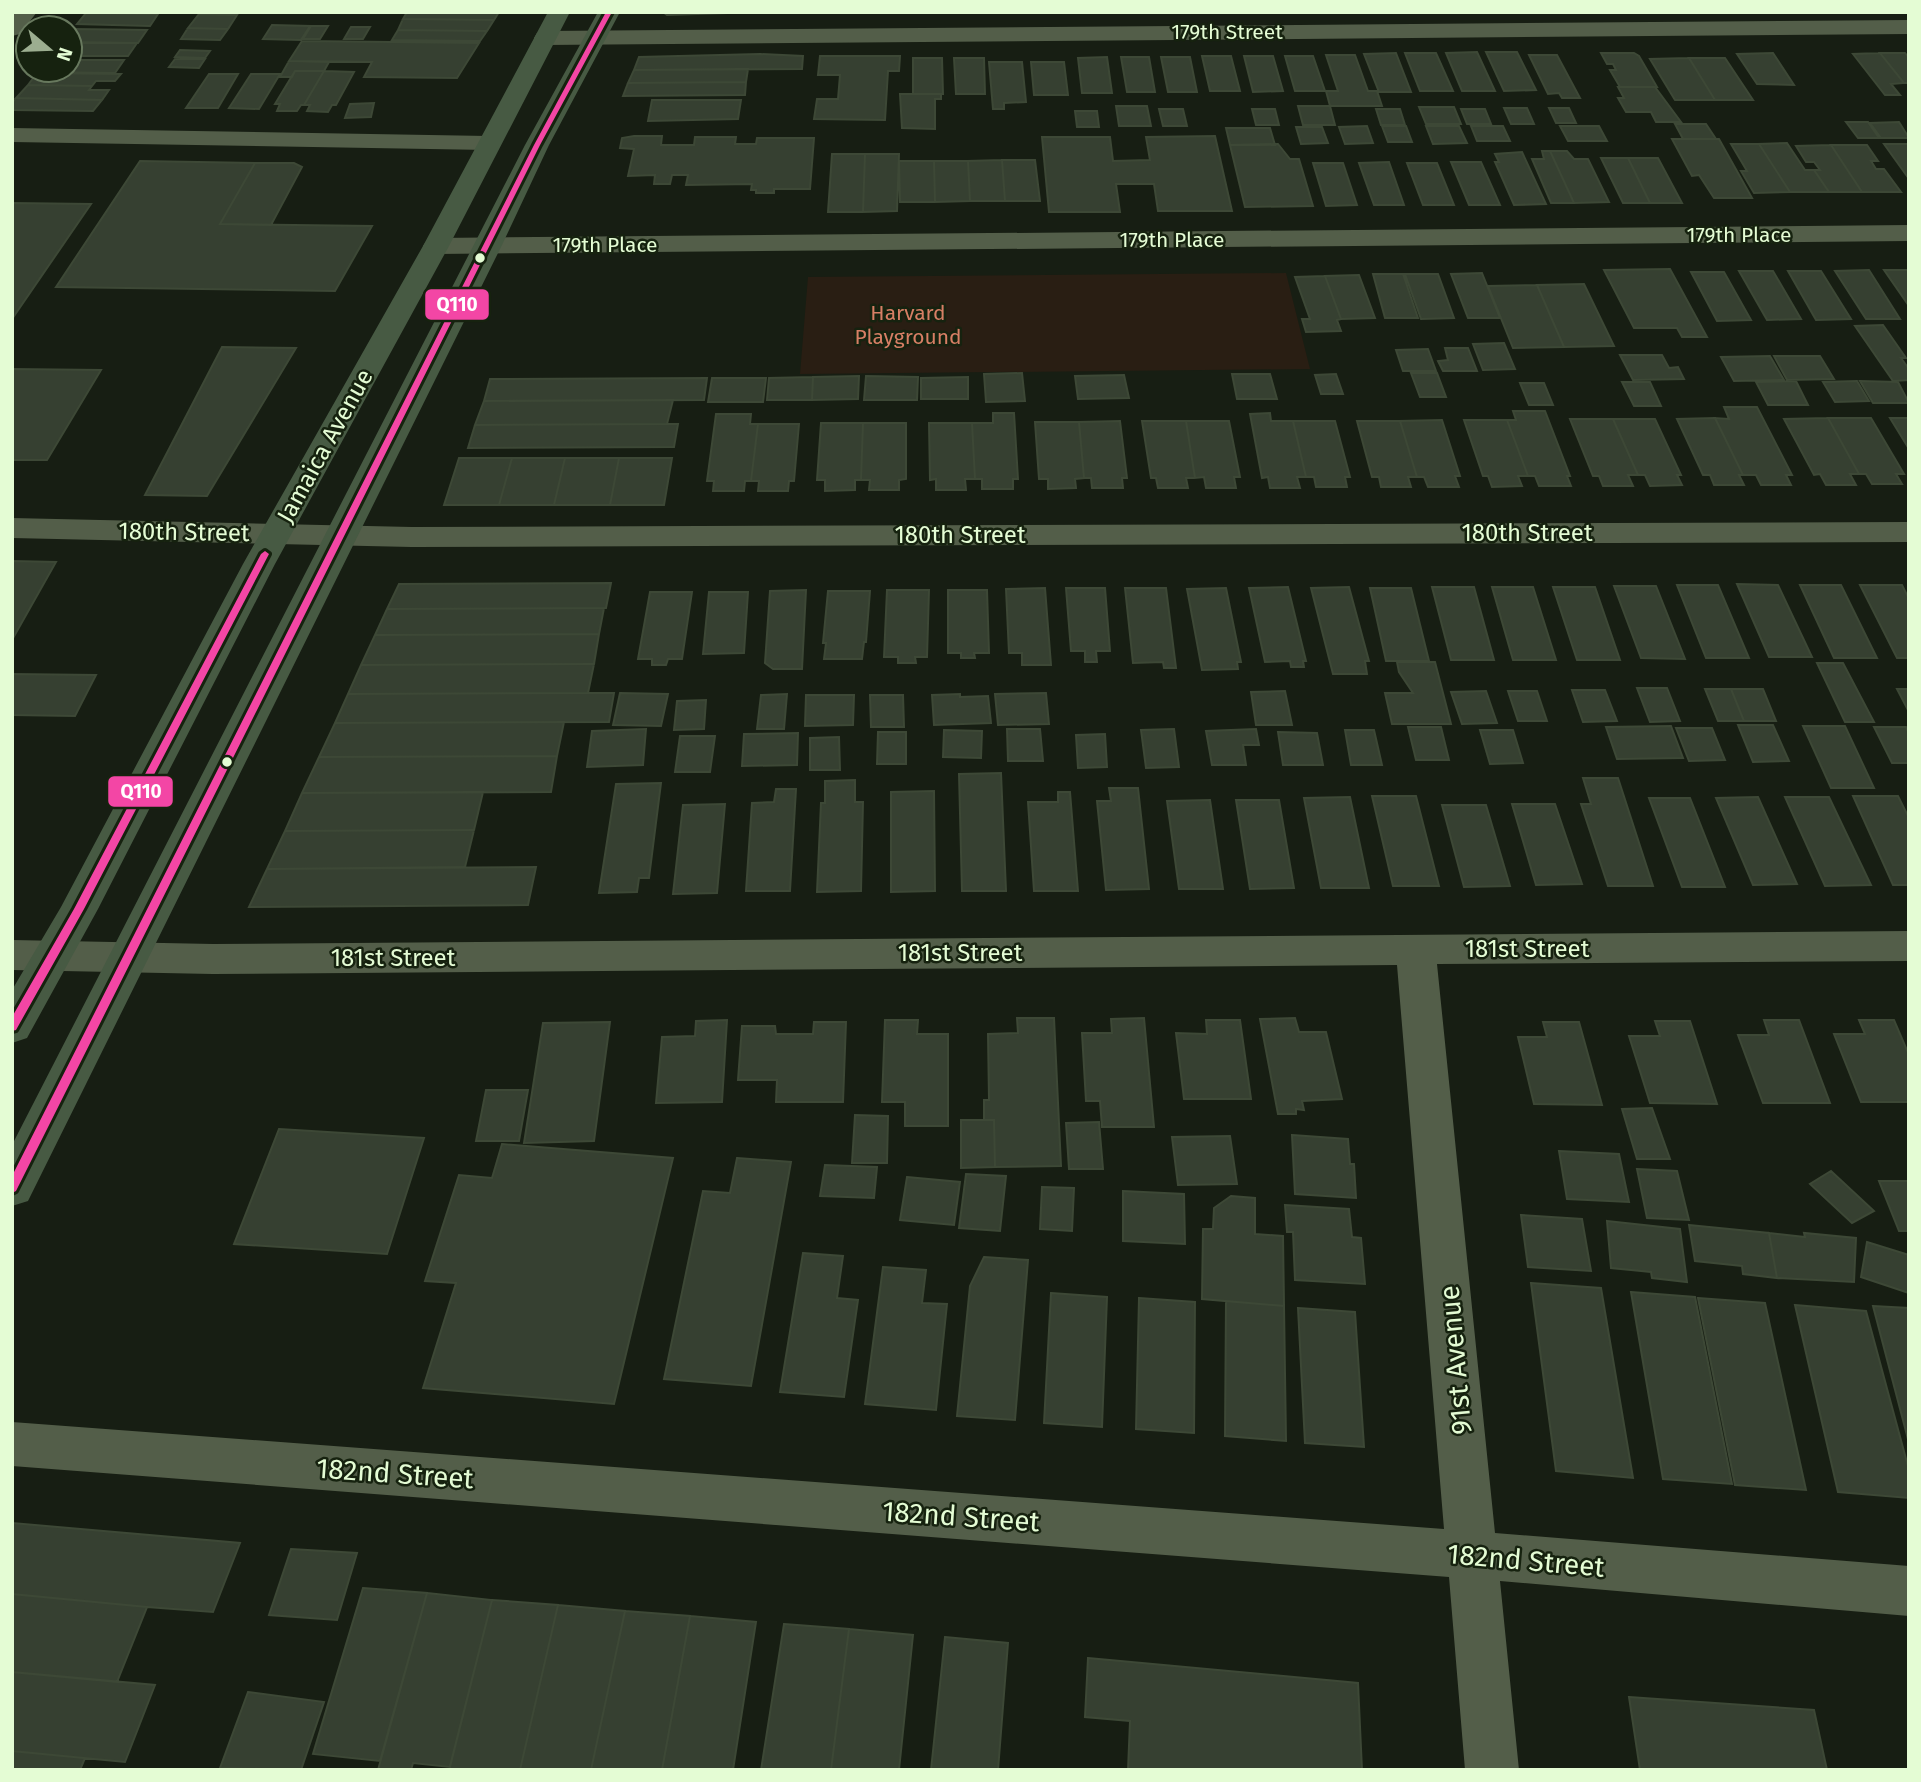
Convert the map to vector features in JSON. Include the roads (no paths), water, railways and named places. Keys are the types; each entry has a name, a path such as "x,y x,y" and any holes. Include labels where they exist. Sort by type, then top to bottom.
{"main road":[{"path":"12,1188 489,246 537,145 603,24"},
{"name":"Jamaica Avenue","path":"12,1027 53,956 277,533 436,246 552,25"}],"street":[{"path":"12,29 26,12"},
{"name":"179th Street","path":"552,25 1909,27"},
{"path":"12,135 488,143"},
{"name":"179th Place","path":"436,246 1909,233"},
{"name":"180th Street","path":"12,528 342,536 1909,532"},
{"name":"181st Street","path":"12,955 128,958 1909,946"},
{"name":"91st Avenue","path":"1416,950 1492,1770"},
{"name":"182nd Street","path":"12,1444 1473,1555 1909,1591"}],"park label":[{"name":"Harvard Playground","path":"908,325"}]}
